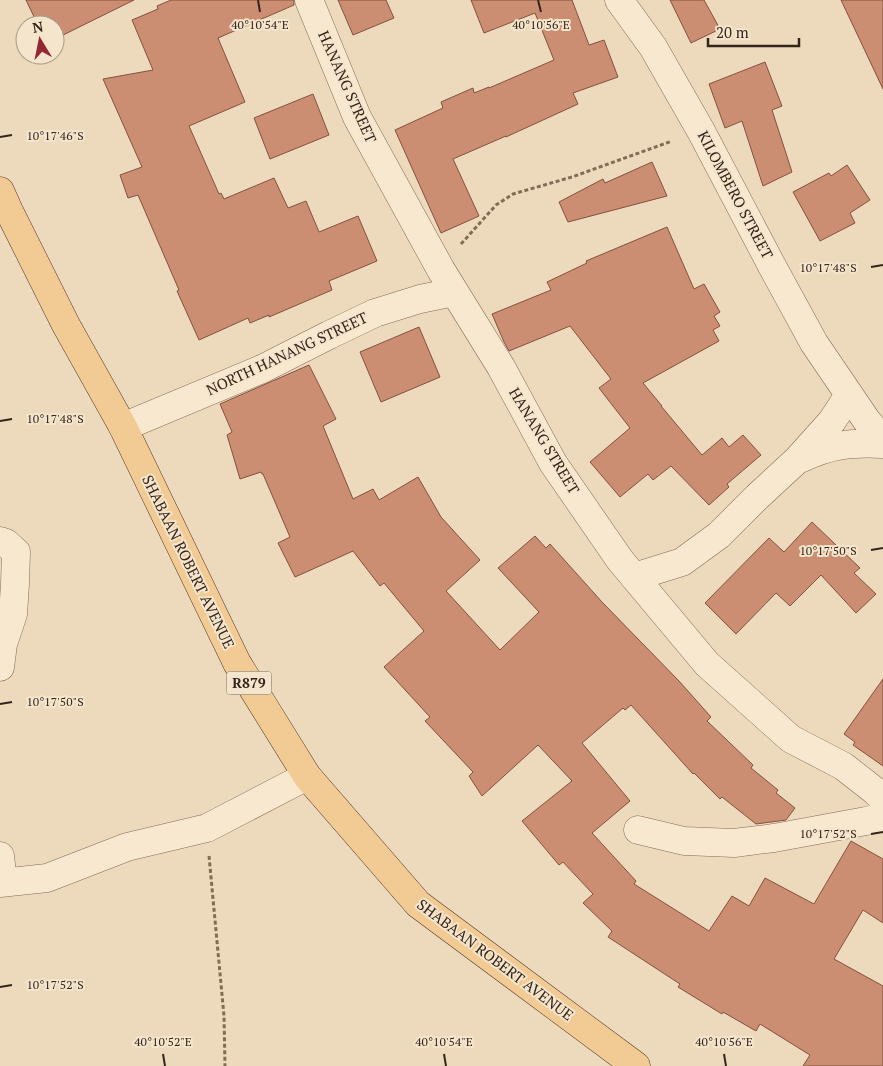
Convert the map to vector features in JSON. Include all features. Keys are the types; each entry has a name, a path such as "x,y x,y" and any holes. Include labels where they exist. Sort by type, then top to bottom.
{"main road":[{"name":"SHABAAN ROBERT AVENUE","path":"3,205 123,427 237,663 307,776 418,904 636,1066"}],"street":[{"name":"HANANG STREET","path":"309,0 357,117 447,281 501,367 553,463 620,560 707,664 791,739 843,766 883,799"},
{"name":"KILOMBERO STREET","path":"619,0 653,47 701,130 814,343 867,421 883,440"},
{"name":"NORTH HANANG STREET","path":"123,427 262,369 375,313 420,299 447,281"},
{"path":"634,577 682,562 719,535 797,460 832,421 849,395"},
{"path":"797,460 839,445 883,444"},
{"path":"0,541 6,543 16,552 13,614 3,644 0,667"},
{"path":"1,873 47,878 127,847 207,828 307,776"},
{"path":"638,830 684,841 734,843 774,838 883,817"}],"path":[{"path":"447,281 467,236 496,205 513,194 572,177 701,130"},
{"path":"207,828 224,1016 225,1066"}],"building":[{"path":"26,0 134,0 65,34 65,15 33,15"},
{"path":"171,0 294,0 294,5 218,38 245,102 189,126 219,194 221,193 224,199 274,178 288,208 306,201 319,232 358,216 377,261 329,281 332,290 269,317 269,315 250,323 248,318 199,340 138,195 128,198 120,175 142,167 103,79 153,70 132,20 158,9 157,6"},
{"path":"338,0 386,0 394,18 353,35"},
{"path":"471,0 572,0 589,45 604,40 618,77 573,93 578,104 453,159 479,216 441,233 395,130 443,108 441,102 473,88 474,93 489,88 554,60 535,13 484,33"},
{"path":"670,0 704,0 720,29 691,43"},
{"path":"841,0 883,0 883,89"},
{"path":"765,62 782,106 772,110 792,172 763,186 742,121 725,128 709,84"},
{"path":"313,94 329,135 270,159 254,118"},
{"path":"652,162 667,196 568,222 559,202 603,179 605,183"},
{"path":"847,165 870,200 850,213 855,223 820,241 793,192 829,173 831,176"},
{"path":"667,227 694,289 704,284 720,312 714,316 720,326 713,330 719,341 643,383 702,455 722,438 729,447 743,435 761,455 727,484 729,487 709,505 671,466 653,480 648,474 620,497 590,462 630,428 599,388 611,379 570,326 509,351 492,314 551,290 547,282 587,263 586,261"},
{"path":"419,327 440,377 381,402 360,352"},
{"path":"309,365 336,419 323,426 353,499 373,489 379,500 418,477 441,517 480,560 446,591 500,650 539,612 498,568 535,536 546,548 550,544 711,717 707,721 753,765 751,768 778,790 776,793 795,808 786,820 756,824 722,797 720,799 693,774 631,705 625,710 623,708 582,743 630,801 592,833 636,881 634,884 709,931 732,896 749,906 765,878 814,904 851,841 883,859 883,923 863,910 834,959 883,986 883,1066 803,1066 810,1055 760,1024 756,1031 723,1012 722,1014 678,987 680,984 608,937 612,931 583,903 593,894 563,862 559,865 522,821 572,781 538,745 482,796 469,776 473,772 425,721 430,717 384,667 424,631 384,583 380,586 353,551 295,577 278,543 290,537 263,474 261,472 240,479 227,435 232,432 220,404"},
{"path":"812,522 860,568 854,573 876,594 856,613 821,575 790,606 776,593 736,634 705,603 769,538 784,552"},
{"path":"883,679 883,766 853,745 855,742 844,734"}]}
